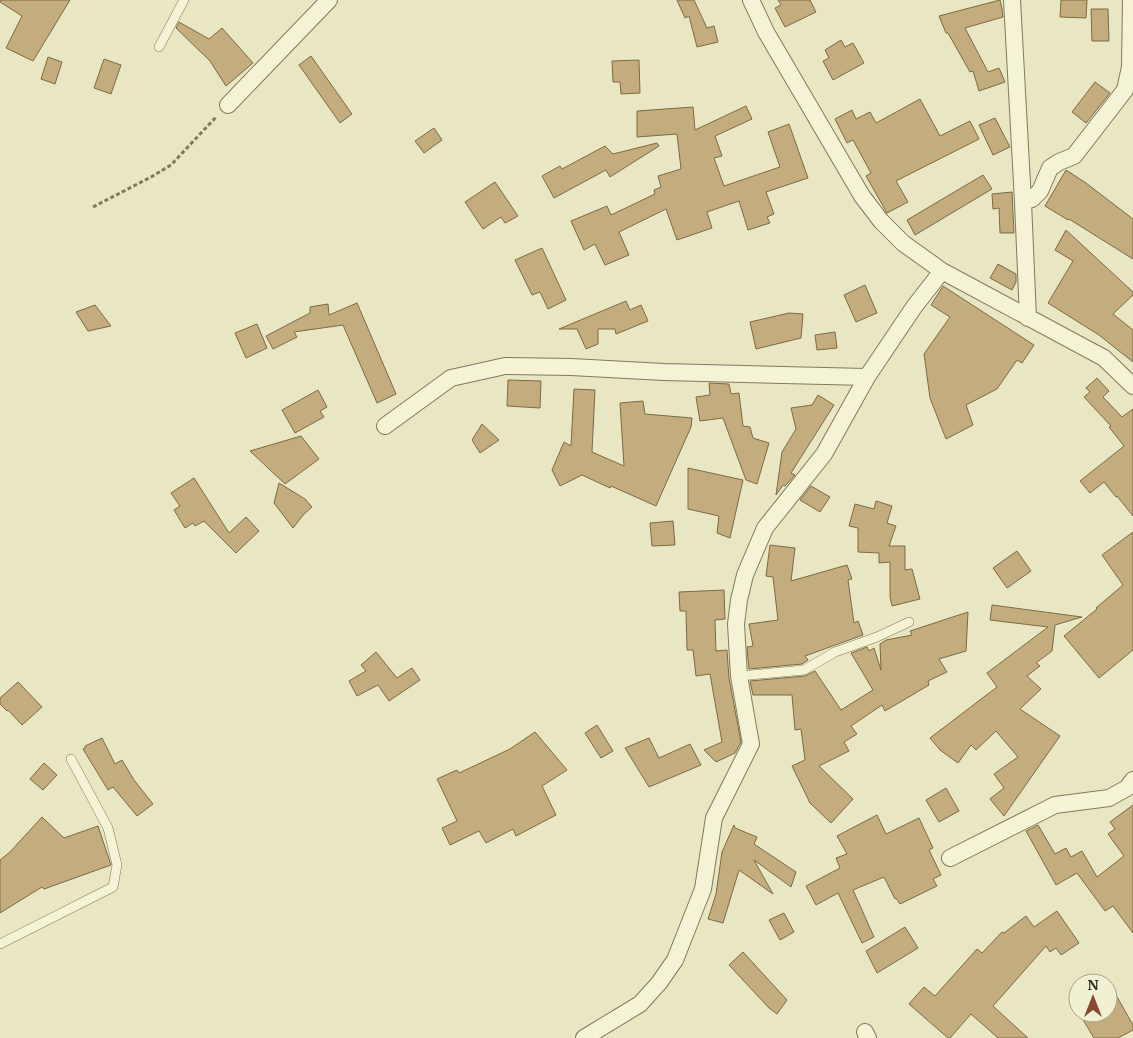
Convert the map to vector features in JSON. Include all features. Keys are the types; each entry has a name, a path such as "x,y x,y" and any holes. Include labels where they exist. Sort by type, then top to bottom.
{"street":[{"path":"228,105 329,0"},
{"path":"751,0 766,32 862,196 881,221 903,243 942,271 1104,358 1133,386"},
{"path":"1012,0 1028,318"},
{"path":"1023,202 1032,199 1040,191 1050,168 1074,156 1125,90 1130,67 1131,0"},
{"path":"584,1038 640,1004 659,983 675,960 703,889 714,818 751,744 738,676 736,624 738,600 745,575 765,528 824,454 867,377 914,307 942,271"},
{"path":"385,426 451,378 505,366 867,377"},
{"path":"950,858 1055,805 1109,798 1127,788 1133,780"}],"lane":[{"path":"159,47 184,0"},
{"path":"738,676 804,670 835,652 877,637 909,622"},
{"path":"0,944 112,887 117,865 108,828 71,759"}],"path":[{"path":"93,207 171,165 228,105"}],"building":[{"path":"0,0 70,0 33,61 6,48 22,16 0,2"},
{"path":"677,0 694,0 707,28 714,26 718,42 697,47 689,16 685,18"},
{"path":"778,0 810,0 816,12 785,27 775,8 781,5"},
{"path":"1000,0 1003,17 965,28 988,72 999,68 1005,82 979,91 973,71 970,72 948,33 946,33 939,16"},
{"path":"1061,0 1087,0 1086,18 1060,17"},
{"path":"1091,9 1108,9 1109,41 1092,41"},
{"path":"179,22 209,39 222,28 253,63 226,86 210,61 176,28"},
{"path":"841,40 845,47 853,43 864,63 833,80 823,61 829,58 825,50"},
{"path":"311,56 352,114 340,123 299,65"},
{"path":"48,57 62,62 55,84 41,79"},
{"path":"104,59 121,65 111,94 94,88"},
{"path":"639,60 640,93 621,94 620,82 613,82 612,61"},
{"path":"1095,82 1110,93 1086,123 1072,112"},
{"path":"920,99 940,136 970,121 979,139 896,181 908,202 887,213 866,176 871,173 853,140 847,143 835,119 852,110 856,119 870,112 876,123"},
{"path":"746,106 752,119 715,136 722,156 714,158 724,186 780,167 768,132 789,124 808,178 766,192 774,214 767,217 770,223 748,230 739,201 707,212 712,228 677,240 666,209 619,232 629,255 605,265 595,244 584,250 571,221 607,206 611,215 655,194 654,190 661,187 658,176 681,169 677,134 637,137 637,111 693,107 695,130"},
{"path":"995,118 1010,147 993,155 979,125"},
{"path":"434,128 442,140 424,153 415,141"},
{"path":"657,143 659,146 610,177 606,170 554,198 542,176 560,166 562,169 605,146 613,154"},
{"path":"1066,170 1133,219 1133,259 1045,206"},
{"path":"983,175 992,189 915,235 907,220"},
{"path":"495,182 518,216 505,223 501,217 483,229 465,202"},
{"path":"1012,192 1014,233 1000,233 999,208 993,209 992,194"},
{"path":"1066,230 1133,292 1133,295 1113,314 1133,330 1133,362 1099,335 1048,303 1073,261 1055,250"},
{"path":"542,248 566,300 548,309 540,292 532,295 515,260"},
{"path":"998,264 1016,274 1016,282 1012,290 990,278"},
{"path":"865,285 877,313 856,322 844,295"},
{"path":"943,286 1034,345 1022,363 1017,360 997,389 966,405 973,425 946,439 930,398 924,354 950,317 931,305"},
{"path":"626,301 630,310 641,305 648,321 616,334 615,329 598,329 598,344 586,349 577,329 559,329"},
{"path":"357,303 396,394 377,403 343,325 294,332 297,337 273,349 266,336 310,313 310,307 328,304 329,315"},
{"path":"95,305 111,326 88,331 76,312"},
{"path":"789,313 803,314 801,338 756,349 750,322"},
{"path":"257,324 267,348 246,358 235,333"},
{"path":"835,332 837,348 817,350 815,335"},
{"path":"1097,378 1109,391 1103,397 1122,417 1133,409 1133,516 1104,482 1090,493 1080,481 1124,446 1109,427 1111,426 1084,397 1090,392 1086,388"},
{"path":"508,380 541,381 540,408 507,406"},
{"path":"709,383 729,384 731,394 739,393 743,426 750,427 753,438 769,443 757,484 746,480 723,418 700,421 696,397 710,395"},
{"path":"574,389 595,390 592,452 624,466 620,403 643,401 645,414 692,418 691,427 656,506 582,475 560,486 552,470 564,442 571,446"},
{"path":"318,390 327,407 320,411 324,417 295,433 282,410"},
{"path":"818,395 834,405 791,473 795,475 785,486 783,485 776,495 782,452 796,429 791,408 812,405"},
{"path":"482,424 499,440 480,453 472,440"},
{"path":"301,436 319,459 285,484 250,451"},
{"path":"688,468 743,480 730,538 717,533 719,516 688,509"},
{"path":"194,478 229,533 246,517 259,531 236,553 204,521 195,526 193,523 185,528 174,510 180,506 171,493"},
{"path":"279,483 305,499 312,507 293,528 274,503"},
{"path":"811,486 830,497 820,512 800,500"},
{"path":"876,501 892,506 887,523 896,526 889,546 905,546 905,570 912,569 920,599 892,606 890,597 890,562 879,563 879,553 858,552 858,528 849,526 855,504 874,509"},
{"path":"673,521 675,545 652,546 650,523"},
{"path":"1133,532 1133,650 1099,678 1064,636 1123,585 1102,555"},
{"path":"770,545 795,548 791,581 847,565 852,579 848,580 854,623 858,621 863,635 805,656 808,660 802,664 749,669 747,647 753,646 749,624 778,620 773,577 766,576"},
{"path":"1017,551 1031,571 1007,588 993,568"},
{"path":"724,590 725,619 715,620 716,651 727,650 729,678 741,742 735,753 716,762 704,750 722,742 710,674 696,676 693,650 687,650 686,611 680,611 679,592"},
{"path":"992,605 1082,617 1055,625 1052,651 1036,663 1040,666 1027,676 1041,689 1020,709 1060,736 1004,816 990,799 1004,788 994,774 1018,757 996,731 976,750 971,745 958,763 940,750 930,738 997,687 987,673 1048,627 990,620"},
{"path":"968,612 966,651 939,659 947,672 928,681 929,685 885,711 882,705 851,726 857,734 844,742 849,751 819,766 853,799 831,823 810,803 792,766 805,760 801,729 795,730 792,695 753,695 750,681 805,676 815,671 841,710 873,690 851,653 867,647 869,651 874,648 881,670 880,644 886,640 912,635 910,631"},
{"path":"376,652 397,678 412,668 420,680 389,701 378,685 357,696 349,681 366,671 361,665"},
{"path":"18,682 42,707 22,725 0,704 0,698"},
{"path":"597,725 613,751 601,758 585,733"},
{"path":"535,732 567,770 542,786 556,815 516,836 513,829 486,843 479,831 450,845 442,828 457,821 437,779 457,770 459,773 510,749"},
{"path":"102,738 115,764 122,760 134,780 153,804 137,816 113,787 108,790 83,749 85,746"},
{"path":"649,738 659,758 690,744 701,765 649,787 625,748"},
{"path":"44,763 57,775 43,790 30,779"},
{"path":"946,788 959,811 939,822 926,800"},
{"path":"1133,805 1133,933 1113,906 1105,911 1077,873 1056,885 1026,831 1038,825 1055,854 1066,848 1071,857 1082,851 1097,877 1124,856 1108,834 1115,829 1110,822"},
{"path":"877,815 886,834 919,818 933,848 929,850 941,875 933,879 937,886 900,904 895,899 884,877 853,890 874,937 862,943 838,893 816,905 806,886 840,868 836,858 847,854 837,836"},
{"path":"42,817 64,838 98,826 111,865 44,889 42,887 0,913 0,860 10,852"},
{"path":"734,825 735,828 757,837 754,844 796,872 791,887 754,860 773,894 739,870 723,923 708,919 716,894 722,852"},
{"path":"1057,911 1079,943 1061,955 1056,948 1050,952 1046,946 993,1006 1028,1038 998,1038 971,1014 948,1038 909,1004 924,987 935,996 977,949 982,953 1002,932 1004,933 1026,916 1034,927"},
{"path":"784,913 794,932 780,940 769,920"},
{"path":"905,927 918,948 877,973 866,951"},
{"path":"743,952 787,1000 777,1014 769,1008 729,965"},
{"path":"1118,999 1133,1025 1133,1030 1118,1038 1094,1038 1085,1023 1118,1023"}]}
